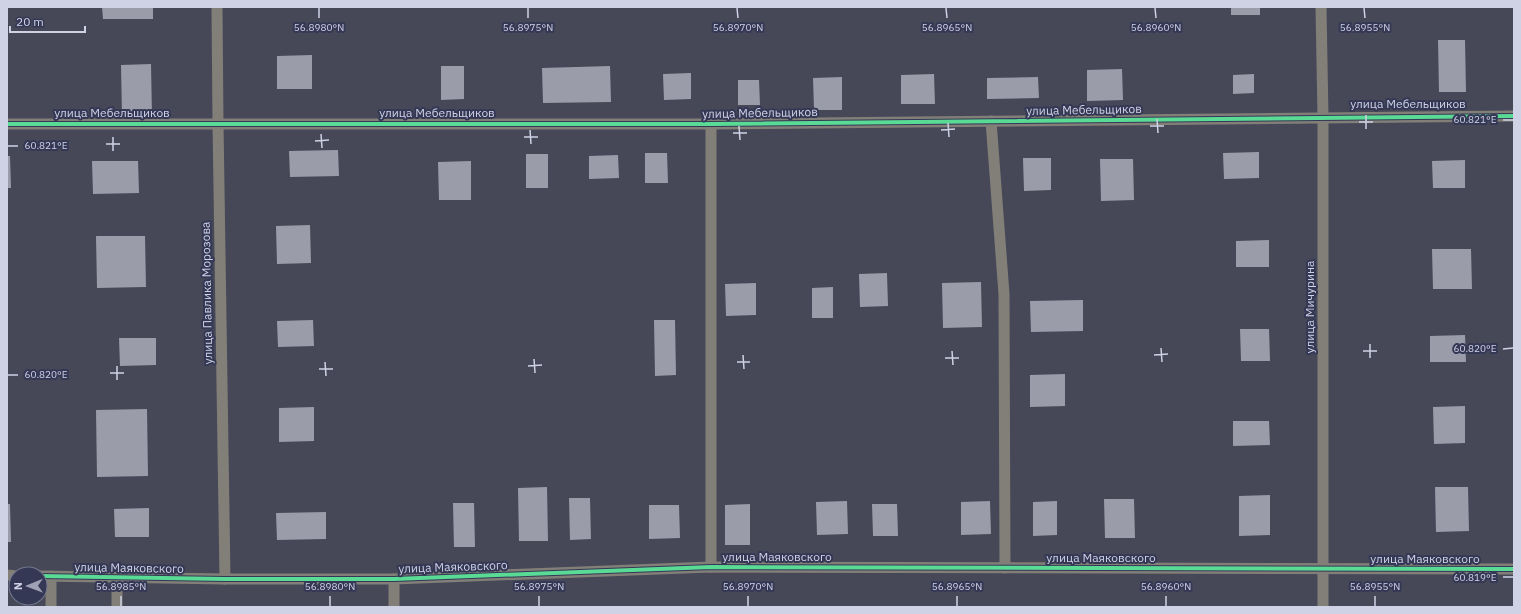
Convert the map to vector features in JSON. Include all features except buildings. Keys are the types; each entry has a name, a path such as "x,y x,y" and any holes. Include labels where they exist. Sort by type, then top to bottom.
{"street":[{"name":"улица Павлика Морозова","path":"217,7 225,579"},
{"name":"улица Мичурина","path":"1321,7 1323,117 1323,607"},
{"name":"улица Мебельщиков","path":"7,124 711,124 1514,116"},
{"path":"991,121 1004,294 1005,568"},
{"path":"711,124 711,567"},
{"name":"улица Маяковского","path":"48,576 225,579 394,579 711,567 1514,569"},
{"path":"117,577 117,607"},
{"path":"394,579 394,607"},
{"path":"48,592 50,607"}],"cycle path":[{"path":"7,124 711,124 1514,116"},
{"path":"48,576 225,579 394,579 711,567 1514,569"}]}
